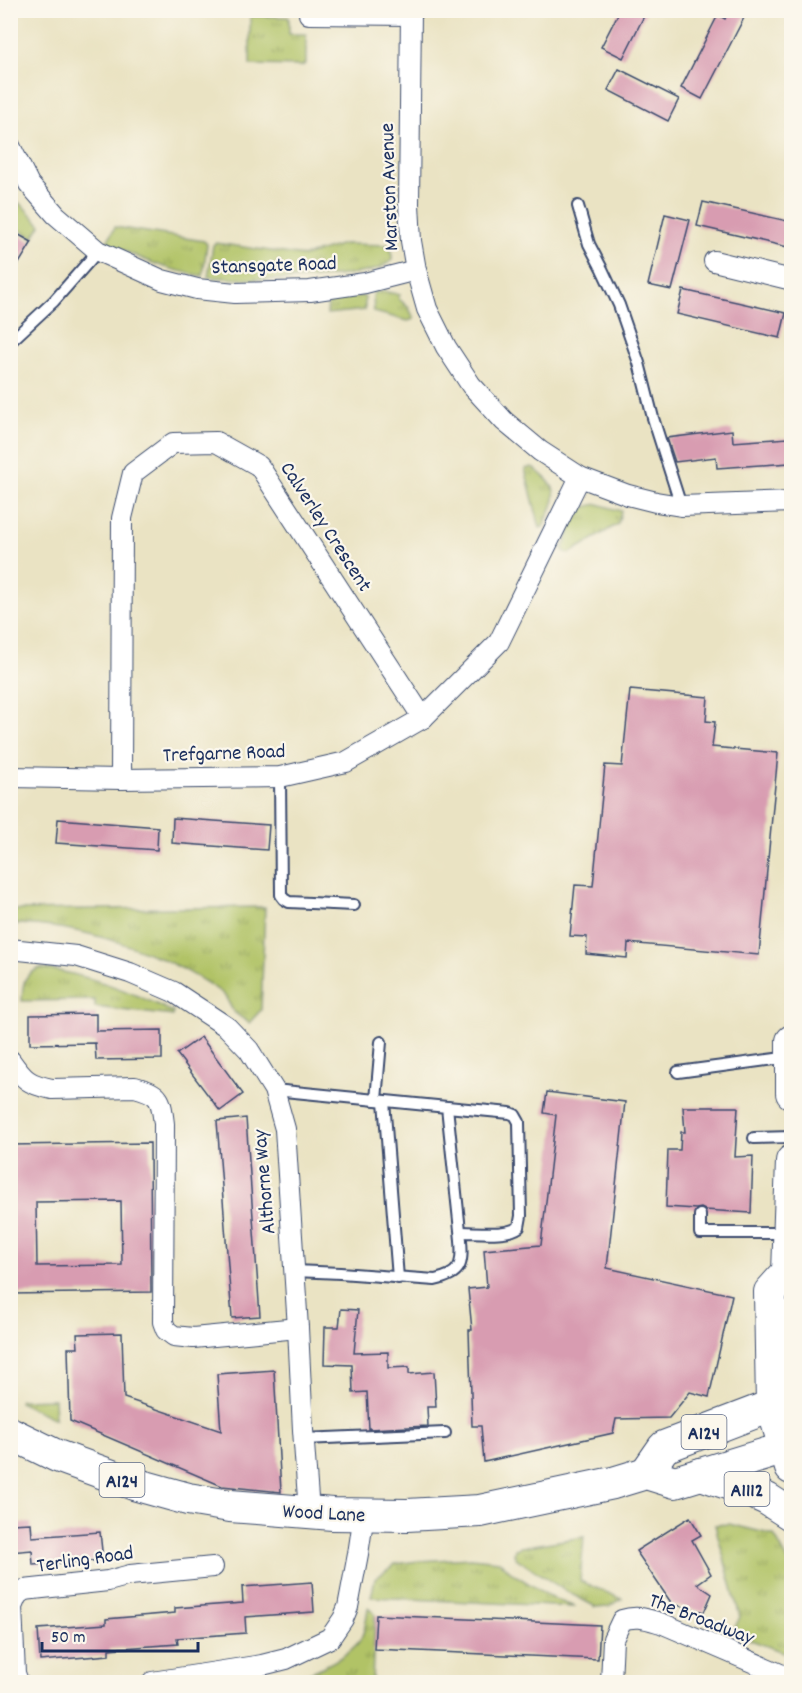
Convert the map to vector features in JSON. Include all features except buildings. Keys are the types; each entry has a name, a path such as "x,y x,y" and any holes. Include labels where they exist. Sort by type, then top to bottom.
{"main road":[{"path":"791,1047 792,1093"},
{"path":"789,1455 770,1292 790,1274 792,1161"},
{"name":"A124","path":"782,1401 664,1447 646,1473 675,1482 789,1455"},
{"name":"Wood Lane","path":"10,1433 57,1456 134,1484 188,1499 230,1506 309,1512 407,1515 480,1511 613,1484 646,1473"},
{"name":"A1112","path":"701,1474 767,1499 792,1515"}],"street":[{"path":"309,14 411,13"},
{"name":"Marston Avenue","path":"411,13 409,204 411,242 427,309 446,347 471,385 504,421 540,451 580,477 628,495 681,506 792,502"},
{"name":"Stansgate Road","path":"13,157 29,184 56,215 98,251 162,280 197,289 235,292 310,291 365,283 416,270"},
{"path":"714,261 792,280"},
{"name":"Calverley Crescent","path":"121,779 122,518 133,473 173,443 216,442 259,466 423,718"},
{"name":"Trefgarne Road","path":"10,777 121,779 280,777 346,762 423,718 499,642 580,477"},
{"name":"Althorne Way","path":"10,949 76,956 130,973 174,993 227,1028 249,1050 274,1090 285,1129 309,1512"},
{"path":"10,1060 27,1082 39,1086 52,1089 135,1087 147,1090 162,1102 163,1322 166,1330 174,1336 193,1338 298,1328"},
{"path":"152,1683 286,1659 330,1638 348,1606 364,1514"},
{"name":"Terling Road","path":"18,1683 15,1673 12,1607 17,1595 24,1590 108,1581 130,1575 213,1567"},
{"name":"The Broadway","path":"611,1683 613,1639 622,1620 632,1617 643,1617 661,1623 792,1679"}],"lane":[{"path":"578,206 588,244 619,305 639,363 653,418 681,506"},
{"path":"10,342 54,301 98,251"},
{"path":"280,777 281,895 289,902 354,905"},
{"path":"381,1042 380,1100 398,1278"},
{"path":"678,1072 791,1047"},
{"path":"274,1090 515,1115 519,1122 521,1216 519,1227 505,1232 461,1232"},
{"path":"295,1271 435,1280 458,1270 462,1258 461,1232 447,1107"},
{"path":"754,1138 792,1137"},
{"path":"700,1215 700,1233 789,1233"},
{"path":"303,1439 445,1434"}],"green space":[{"path":"250,16 289,17 289,34 306,34 306,63 302,66 250,65"},
{"path":"11,198 22,205 41,225 33,238 11,225"},
{"path":"115,227 204,241 207,244 203,276 177,271 154,263 107,242"},
{"path":"216,243 304,256 343,244 391,245 392,260 369,271 327,277 276,280 208,277 213,245"},
{"path":"384,291 400,295 398,298 409,308 414,319 408,321 374,312 374,293"},
{"path":"365,297 365,310 327,314 328,301"},
{"path":"532,467 549,482 554,494 552,507 543,527 540,528 525,469"},
{"path":"598,504 621,511 618,524 569,554 562,550 578,512 588,506"},
{"path":"265,907 261,1010 249,1023 234,1012 222,993 199,978 148,953 121,943 65,929 11,924 11,910"},
{"path":"40,968 75,974 108,984 173,1012 173,1016 95,1007 95,1000 22,1001 27,977"},
{"path":"54,1399 55,1419 19,1402 20,1400"},
{"path":"729,1524 774,1535 791,1566 791,1655 732,1633 740,1617 715,1525"},
{"path":"584,1537 580,1581 622,1599 609,1606 596,1607 564,1590 516,1558 514,1553 515,1549 521,1547"},
{"path":"471,1558 499,1561 515,1575 552,1598 575,1607 371,1597 375,1579 395,1564"},
{"path":"368,1608 375,1614 372,1682 281,1682 322,1667 350,1651 362,1636"}]}
